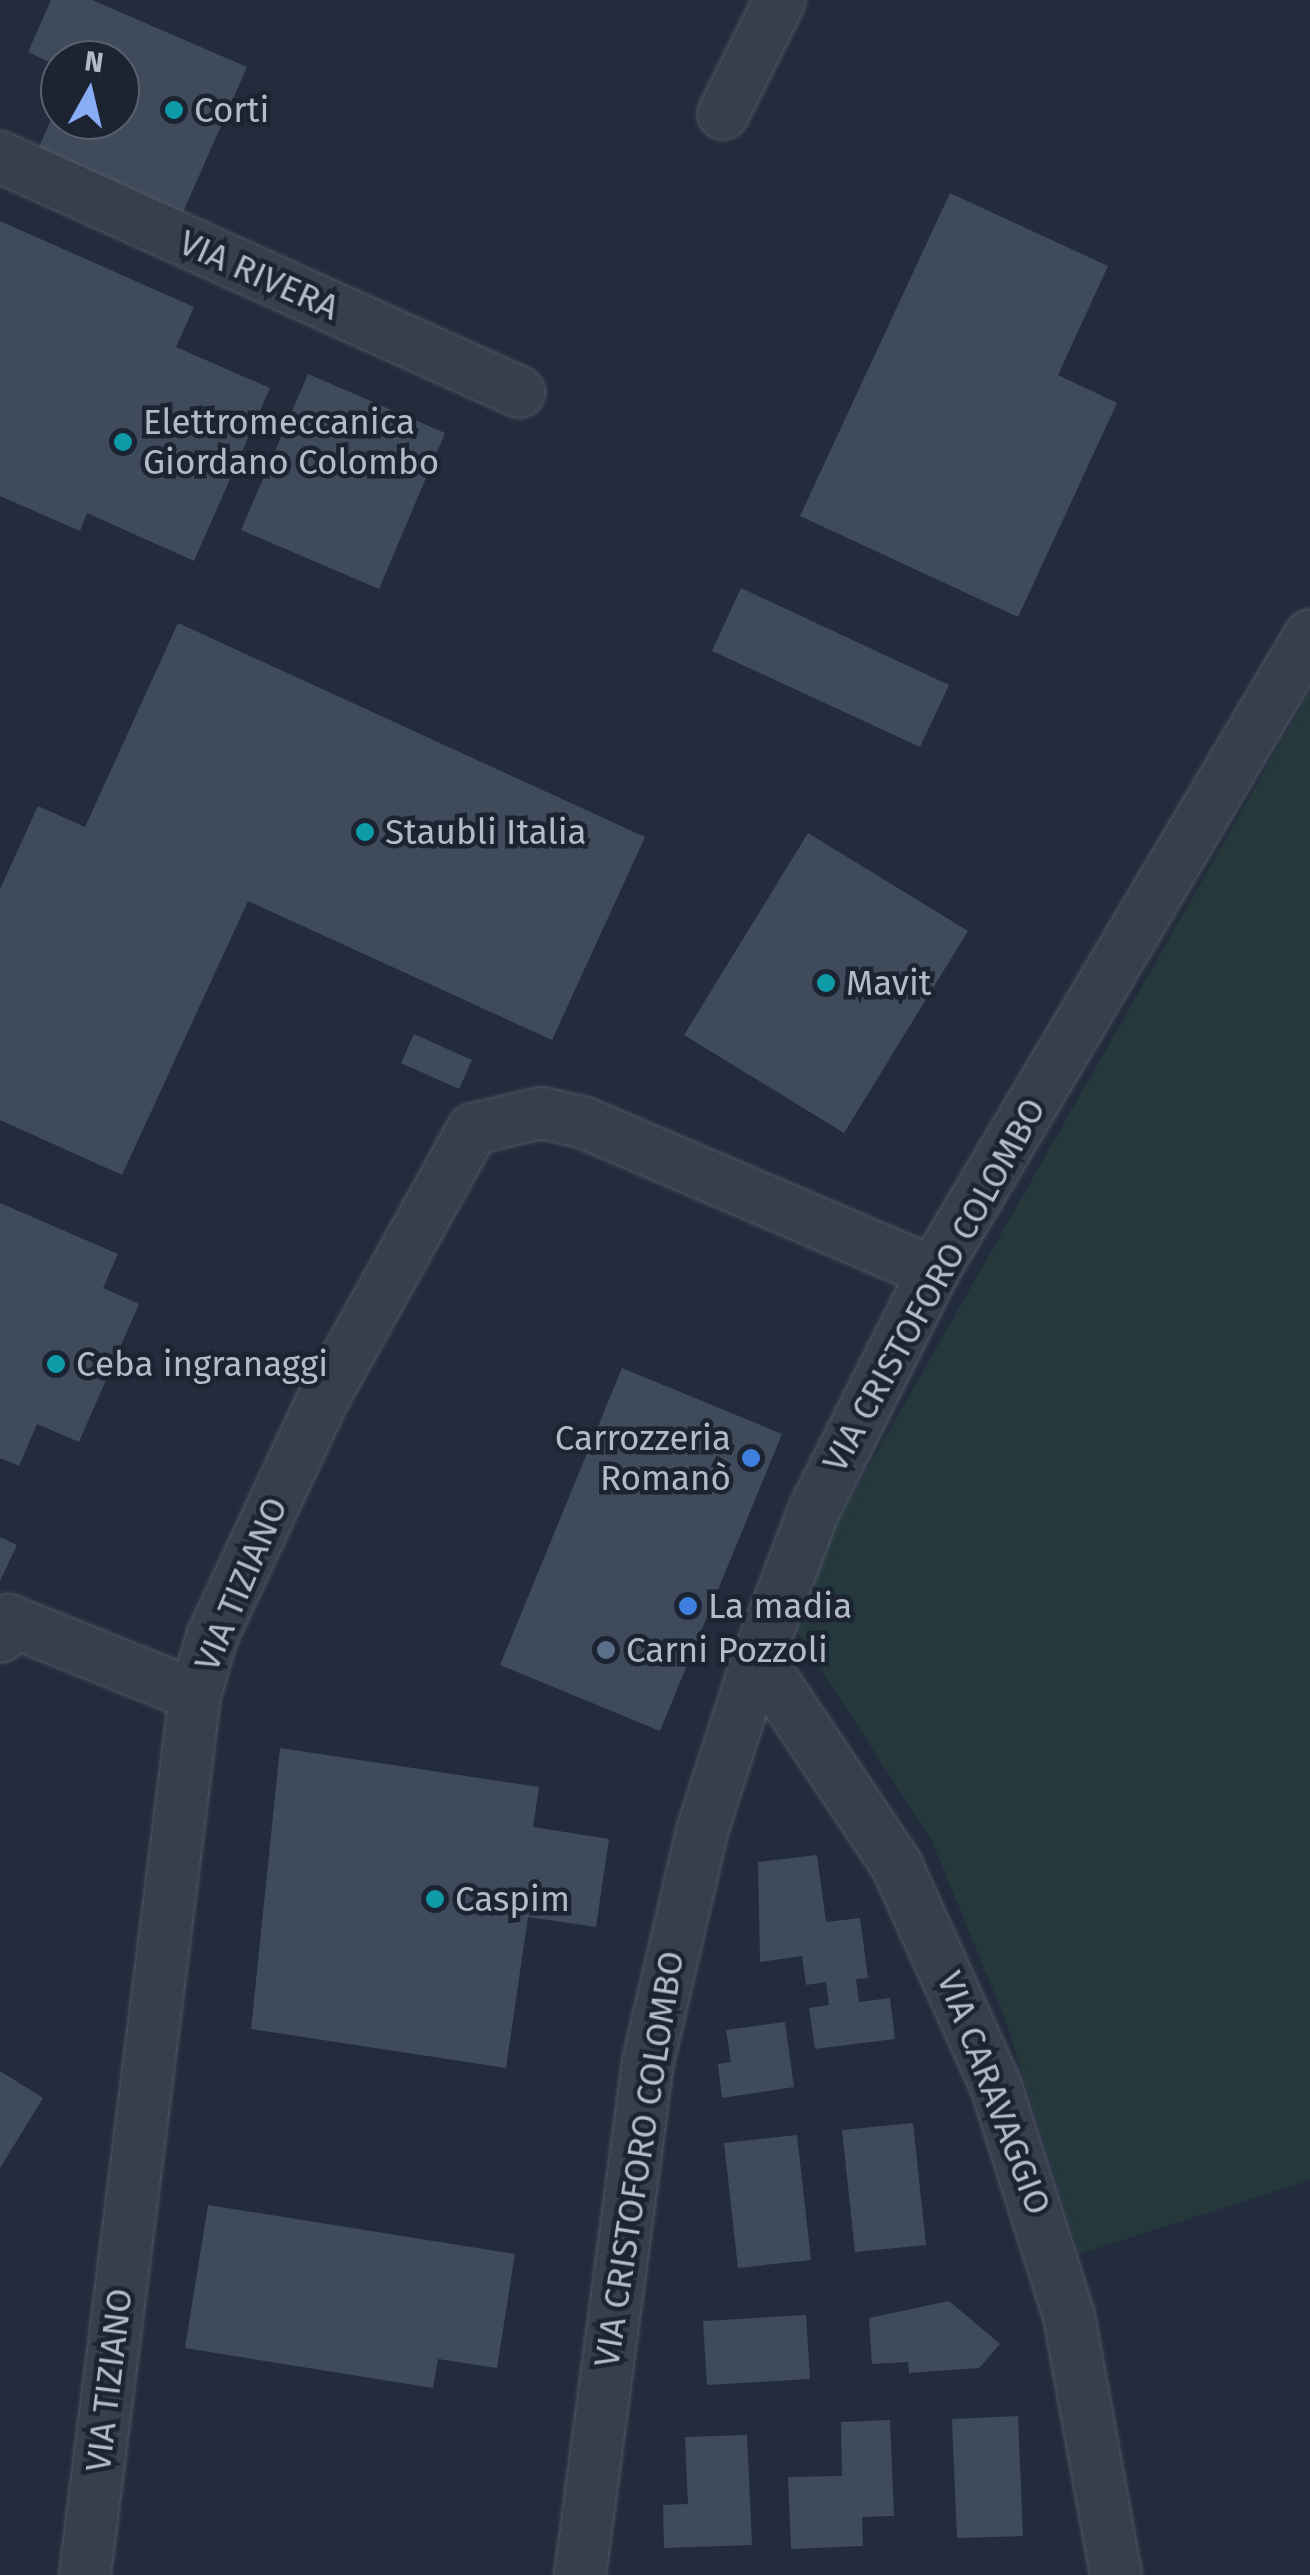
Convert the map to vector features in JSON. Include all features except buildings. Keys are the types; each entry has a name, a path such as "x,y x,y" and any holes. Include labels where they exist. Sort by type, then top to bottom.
{"street":[{"path":"723,114 780,0"},
{"name":"VIA RIVERA","path":"0,158 519,392"},
{"name":"VIA CRISTOFORO COLOMBO","path":"580,2575 648,2062 702,1831 758,1658 814,1510 932,1272 1310,635"},
{"name":"VIA TIZIANO","path":"85,2575 195,1695 212,1637 321,1402 473,1129 542,1113 585,1123 932,1272"},
{"path":"0,1637 8,1620 195,1695"},
{"name":"VIA CARAVAGGIO","path":"758,1658 897,1866 996,2086 1069,2316 1116,2575"}],"green space":[{"path":"1310,691 1310,2180 1079,2254 1006,2021 931,1839 796,1631 826,1542"}],"place":[{"name":"Corti","path":"174,110"},
{"name":"Elettromeccanica Giordano Colombo","path":"123,442"},
{"name":"Staubli Italia","path":"365,832"},
{"name":"Mavit","path":"826,983"},
{"name":"Ceba ingranaggi","path":"56,1364"},
{"name":"Carrozzeria Romanò","path":"751,1458"},
{"name":"La madia","path":"688,1606"},
{"name":"Carni Pozzoli","path":"606,1650"},
{"name":"Caspim","path":"435,1899"}]}
